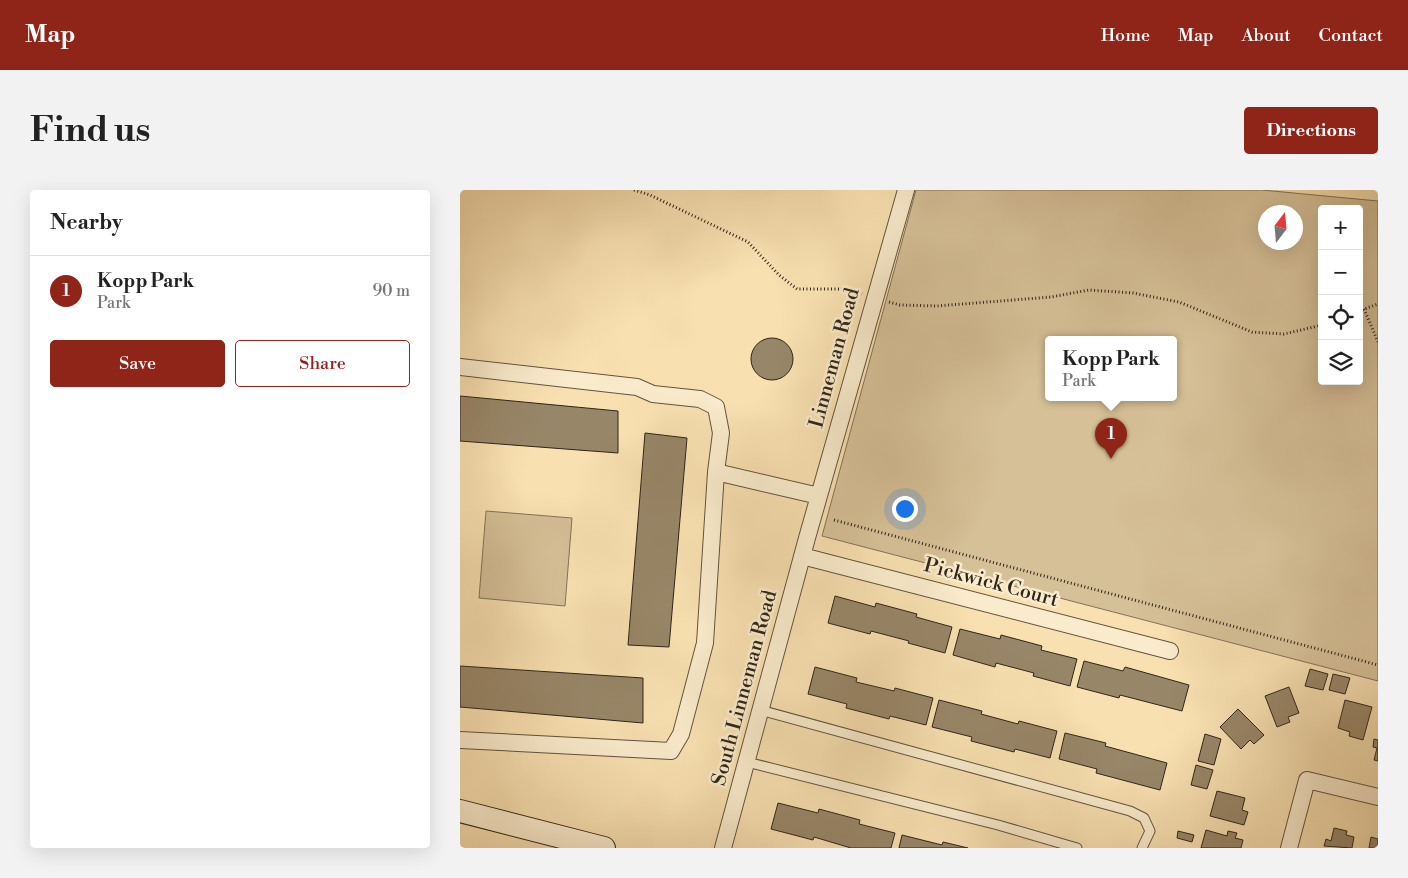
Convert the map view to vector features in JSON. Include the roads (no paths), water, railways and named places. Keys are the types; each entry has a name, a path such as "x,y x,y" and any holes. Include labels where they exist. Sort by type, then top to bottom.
{"main road":[{"path":"460,811 604,848"}],"street":[{"name":"Linneman Road","path":"807,538 906,190"},
{"path":"460,368 637,387 653,394 700,399 716,407 721,433 716,472 705,643 681,734 671,751 460,740"},
{"path":"716,472 819,496"},
{"name":"South Linneman Road","path":"723,848 807,538"},
{"name":"Pickwick Court","path":"802,556 1170,651"},
{"path":"1289,848 1307,780 1378,797"}],"lane":[{"path":"760,710 1130,811 1144,818 1150,831 1142,848"},
{"path":"746,762 998,825 1077,848"}],"place":[{"name":"Kopp Park","path":"1111,459"}]}
